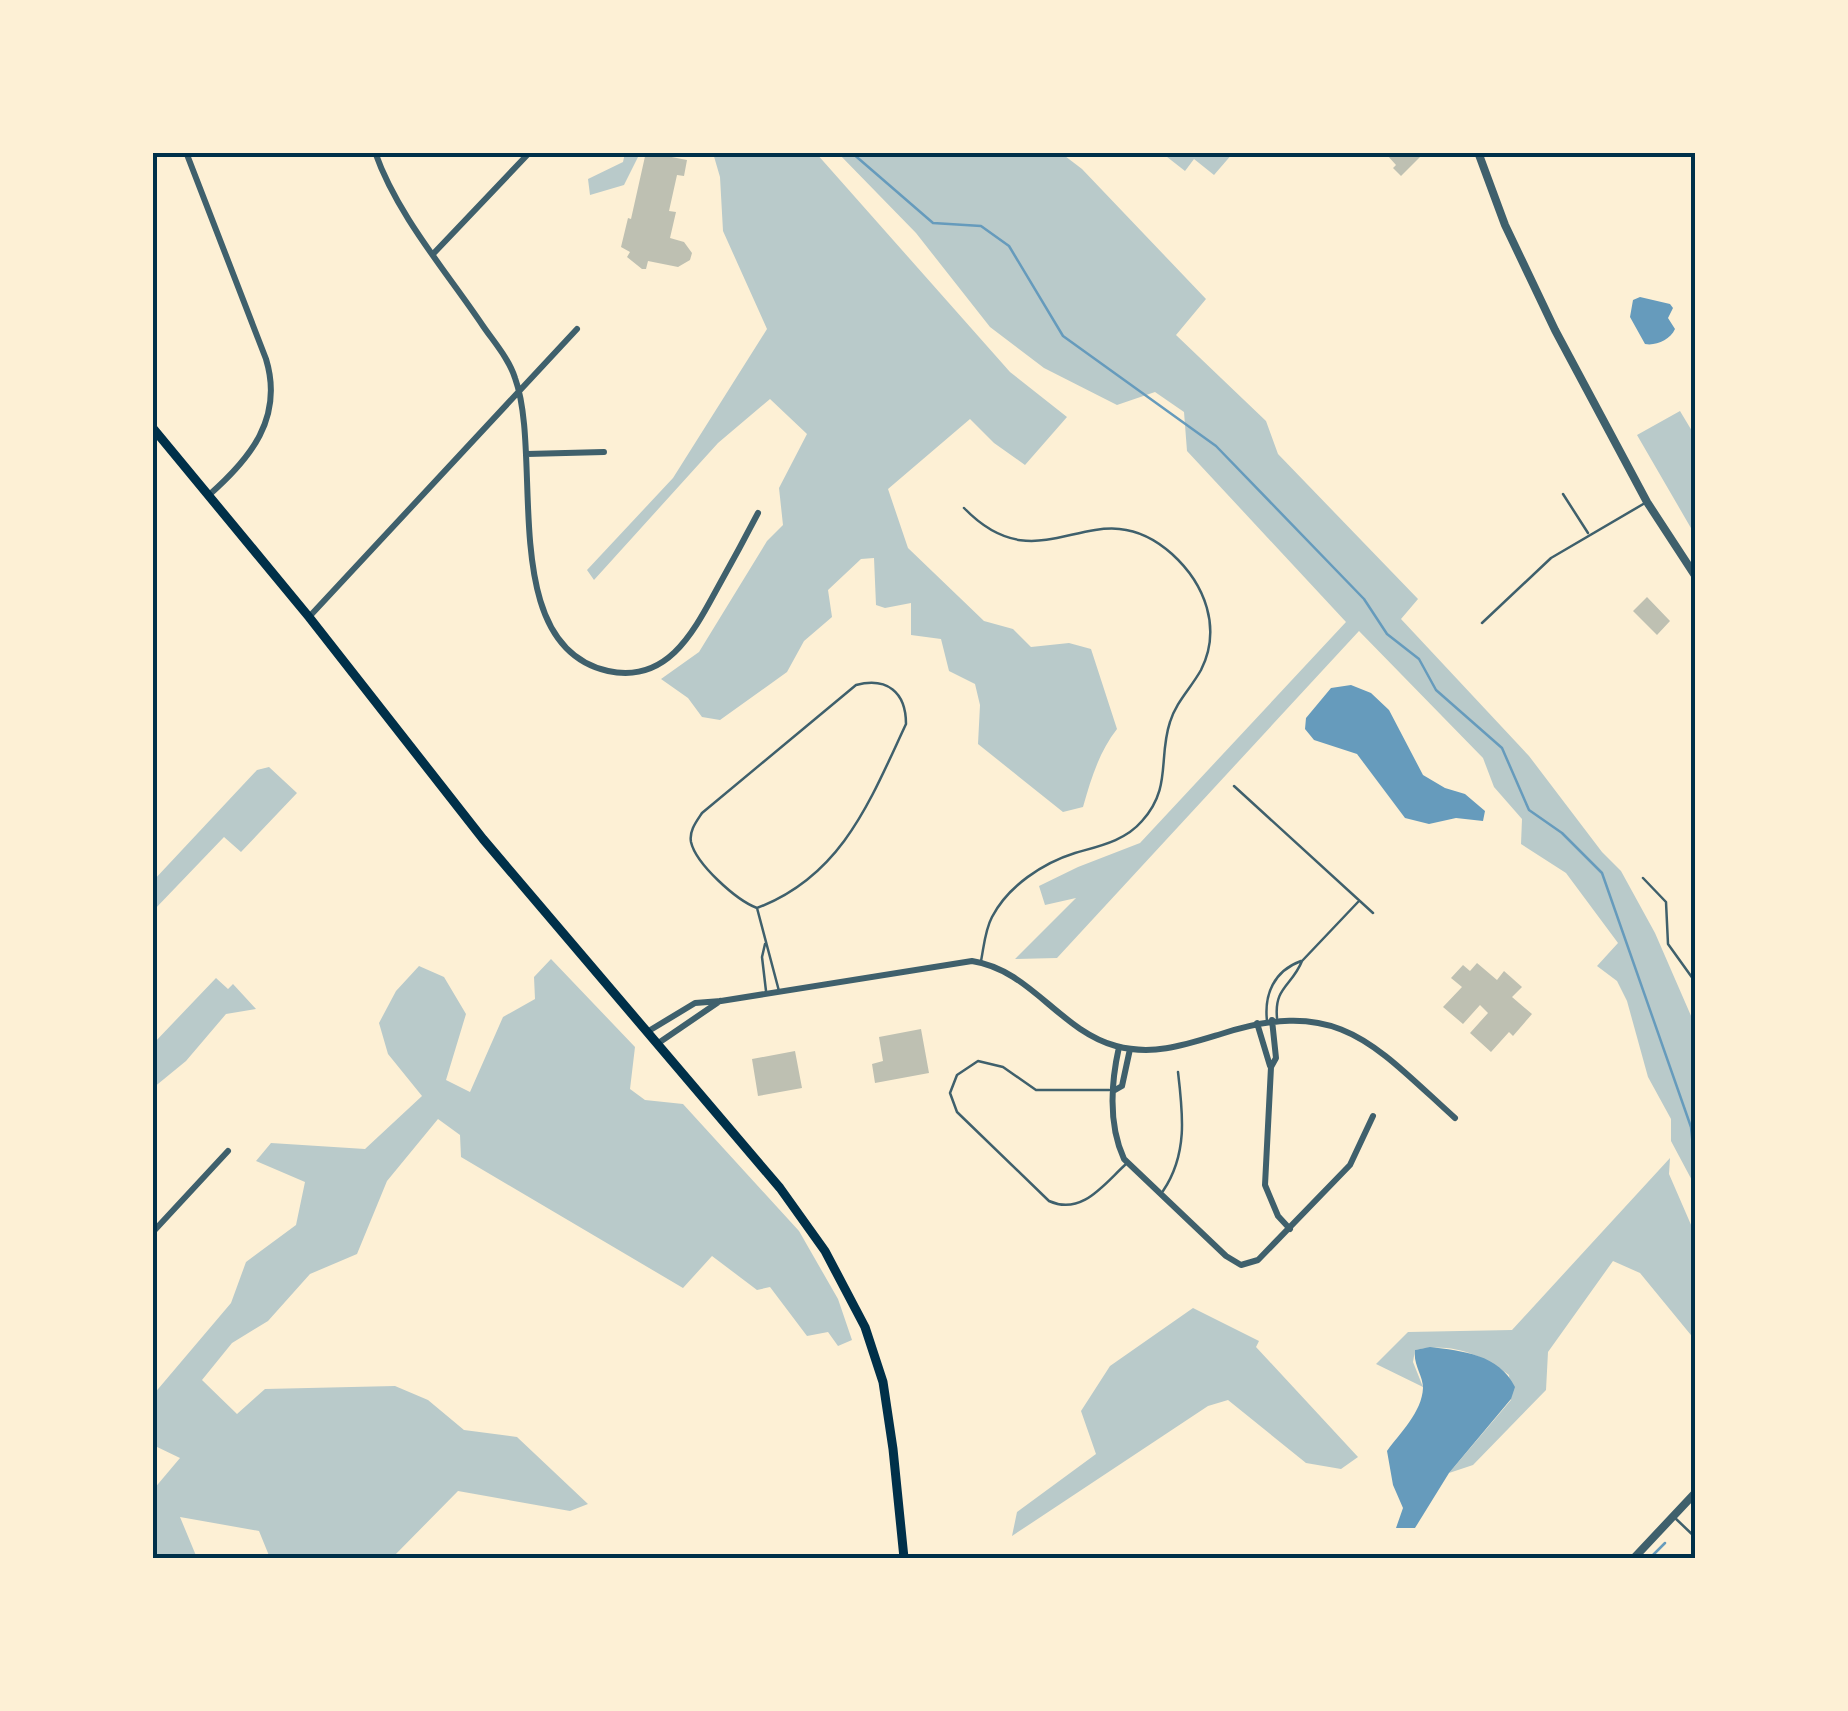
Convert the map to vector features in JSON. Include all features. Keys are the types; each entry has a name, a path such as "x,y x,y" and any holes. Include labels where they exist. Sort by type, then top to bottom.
{"main road":[{"path":"152,427 483,839 798,1212 825,1251 852,1299 874,1354 888,1411 904,1558"}],"street":[{"path":"186,152 266,359 271,386 267,421 256,445 208,496"},
{"path":"375,152 400,206 512,370 519,390 527,514 538,590 564,645 601,669 630,673 670,658 682,648 758,513"},
{"path":"434,253 530,152"},
{"path":"1478,152 1505,225 1555,330 1647,502 1696,577"},
{"path":"309,618 577,329"},
{"path":"526,454 604,452"},
{"path":"647,1032 695,1003 952,962 980,962 1017,978 1078,1030 1130,1049 1183,1046 1272,1020 1324,1022 1359,1036 1455,1118"},
{"path":"657,1044 721,1001"},
{"path":"1271,1067 1276,1058 1272,1020"},
{"path":"1258,1023 1271,1067 1265,1185 1278,1216 1290,1229"},
{"path":"1119,1046 1112,1081 1116,1090 1112,1117 1116,1140 1128,1162 1240,1266 1258,1260 1350,1164 1373,1116"},
{"path":"1116,1090 1122,1086 1130,1049"},
{"path":"152,1233 228,1152"},
{"path":"1634,1558 1696,1492"}],"lane":[{"path":"1564,494 1588,534"},
{"path":"1482,623 1534,572 1588,534 1647,502"},
{"path":"964,508 988,530 1021,542 1049,541 1096,528 1144,535 1170,552 1192,576 1206,602 1211,634 1200,672 1170,720 1165,773 1154,806 1130,833 1043,866 1026,880 1004,900 992,918 980,962"},
{"path":"757,908 814,877 845,840 906,724 906,708 885,684 873,680 856,685 702,812 692,828 691,840 698,856 734,894 757,908 779,991"},
{"path":"1234,786 1373,913"},
{"path":"1643,878 1666,902 1668,944 1695,982"},
{"path":"1272,1020 1276,997 1297,973 1302,960 1359,901"},
{"path":"765,943 762,958 767,993"},
{"path":"1272,1020 1268,990 1290,965 1302,960"},
{"path":"1116,1090 1036,1090 1002,1067 978,1061 957,1076 950,1094 957,1112 1049,1201 1058,1205 1068,1207 1088,1199 1128,1162"},
{"path":"1161,1194 1174,1176 1180,1155 1182,1111 1178,1072"},
{"path":"1672,1516 1696,1538"}],"shaded area":[{"path":"625,153 640,153 624,185 590,195 588,179 623,162"},
{"path":"713,153 816,153 1010,372 1067,417 1025,465 994,443 970,419 888,489 908,548 984,621 1013,629 1031,647 1069,643 1091,649 1117,729 1100,756 1083,807 1063,812 978,744 980,705 975,684 949,671 941,639 911,635 911,603 885,608 876,605 874,558 861,559 828,590 832,617 804,641 787,672 720,720 702,717 688,698 661,679 699,652 767,541 783,525 779,488 807,434 770,399 718,443 594,580 587,570 673,478 767,329 723,231 720,177"},
{"path":"838,153 1061,153 1082,169 1206,299 1176,335 1266,421 1278,454 1418,599 1401,619 1529,756 1621,871 1655,933 1695,1025 1695,1186 1671,1141 1671,1119 1648,1077 1627,1001 1617,981 1597,966 1618,943 1566,873 1521,844 1522,819 1494,787 1483,758 1359,631 1057,958 1015,959 1076,898 1045,905 1039,886 1140,843 1346,622 1187,451 1184,412 1155,392 1117,405 1044,368 990,327 916,233"},
{"path":"1162,153 1233,153 1214,175 1194,159 1185,171"},
{"path":"1680,411 1695,436 1695,535 1637,435"},
{"path":"269,767 297,793 241,852 224,837 153,911 153,881 257,770"},
{"path":"551,959 635,1047 630,1089 645,1100 683,1104 799,1231 838,1299 852,1340 838,1346 828,1332 807,1336 770,1287 757,1290 712,1256 683,1288 461,1157 460,1135 438,1119 387,1181 357,1254 310,1274 268,1321 232,1343 202,1380 237,1414 265,1389 395,1386 428,1400 464,1430 517,1437 588,1504 570,1511 458,1491 392,1558 270,1558 259,1531 180,1517 197,1558 161,1558 153,1549 153,1490 180,1458 153,1445 153,1395 231,1303 246,1262 296,1225 305,1182 256,1161 271,1143 365,1149 422,1096 388,1054 379,1023 396,991 419,966 444,977 466,1014 446,1080 470,1092 503,1017 535,999 534,977"},
{"path":"216,978 228,989 233,984 256,1009 226,1014 186,1061 153,1088 153,1044"},
{"path":"1670,1158 1669,1174 1695,1234 1695,1340 1640,1273 1613,1261 1548,1352 1546,1390 1473,1465 1449,1473 1511,1400 1509,1375 1488,1361 1453,1349 1415,1350 1413,1362 1423,1387 1376,1364 1408,1332 1512,1330"},
{"path":"1193,1308 1259,1341 1256,1347 1358,1457 1341,1469 1306,1463 1228,1400 1208,1406 1012,1536 1017,1512 1096,1454 1081,1411 1110,1366"}],"water":[{"path":"1640,297 1670,304 1673,308 1668,318 1675,329 1670,336 1645,344 1630,317 1633,300"},
{"path":"1351,685 1371,693 1389,710 1423,775 1465,794 1485,811 1483,821 1456,818 1429,824 1405,818 1357,754 1314,740 1305,729 1306,718 1331,688"},
{"path":"1430,1347 1490,1361 1515,1387 1511,1399 1449,1473 1415,1528 1396,1528 1403,1508 1393,1485 1387,1451 1410,1422 1422,1397 1423,1383 1415,1350"}],"building":[{"path":"646,152 687,160 684,176 677,175 669,211 676,212 670,238 684,242 692,253 690,260 678,267 648,261 646,269 642,269 627,257 630,252 621,247"},
{"path":"1425,152 1401,176 1393,168 1396,165 1387,155"},
{"path":"1647,597 1670,621 1657,635 1633,611"},
{"path":"1477,963 1497,980 1504,971 1522,987 1512,997 1532,1014 1513,1036 1509,1032 1491,1052 1470,1033 1488,1013 1480,1005 1463,1024 1443,1007 1462,987 1451,978 1463,965 1470,971"},
{"path":"921,1029 929,1073 875,1083 872,1064 883,1061 879,1037"},
{"path":"795,1051 802,1088 758,1096 752,1059"}],"waterway":[{"path":"851,152 933,223 981,226 1009,246 1063,336 1216,446 1364,599 1387,634 1419,659 1436,690 1502,748 1529,810 1562,833 1602,873 1691,1127 1696,1177"},
{"path":"1650,1558 1665,1543"}]}
